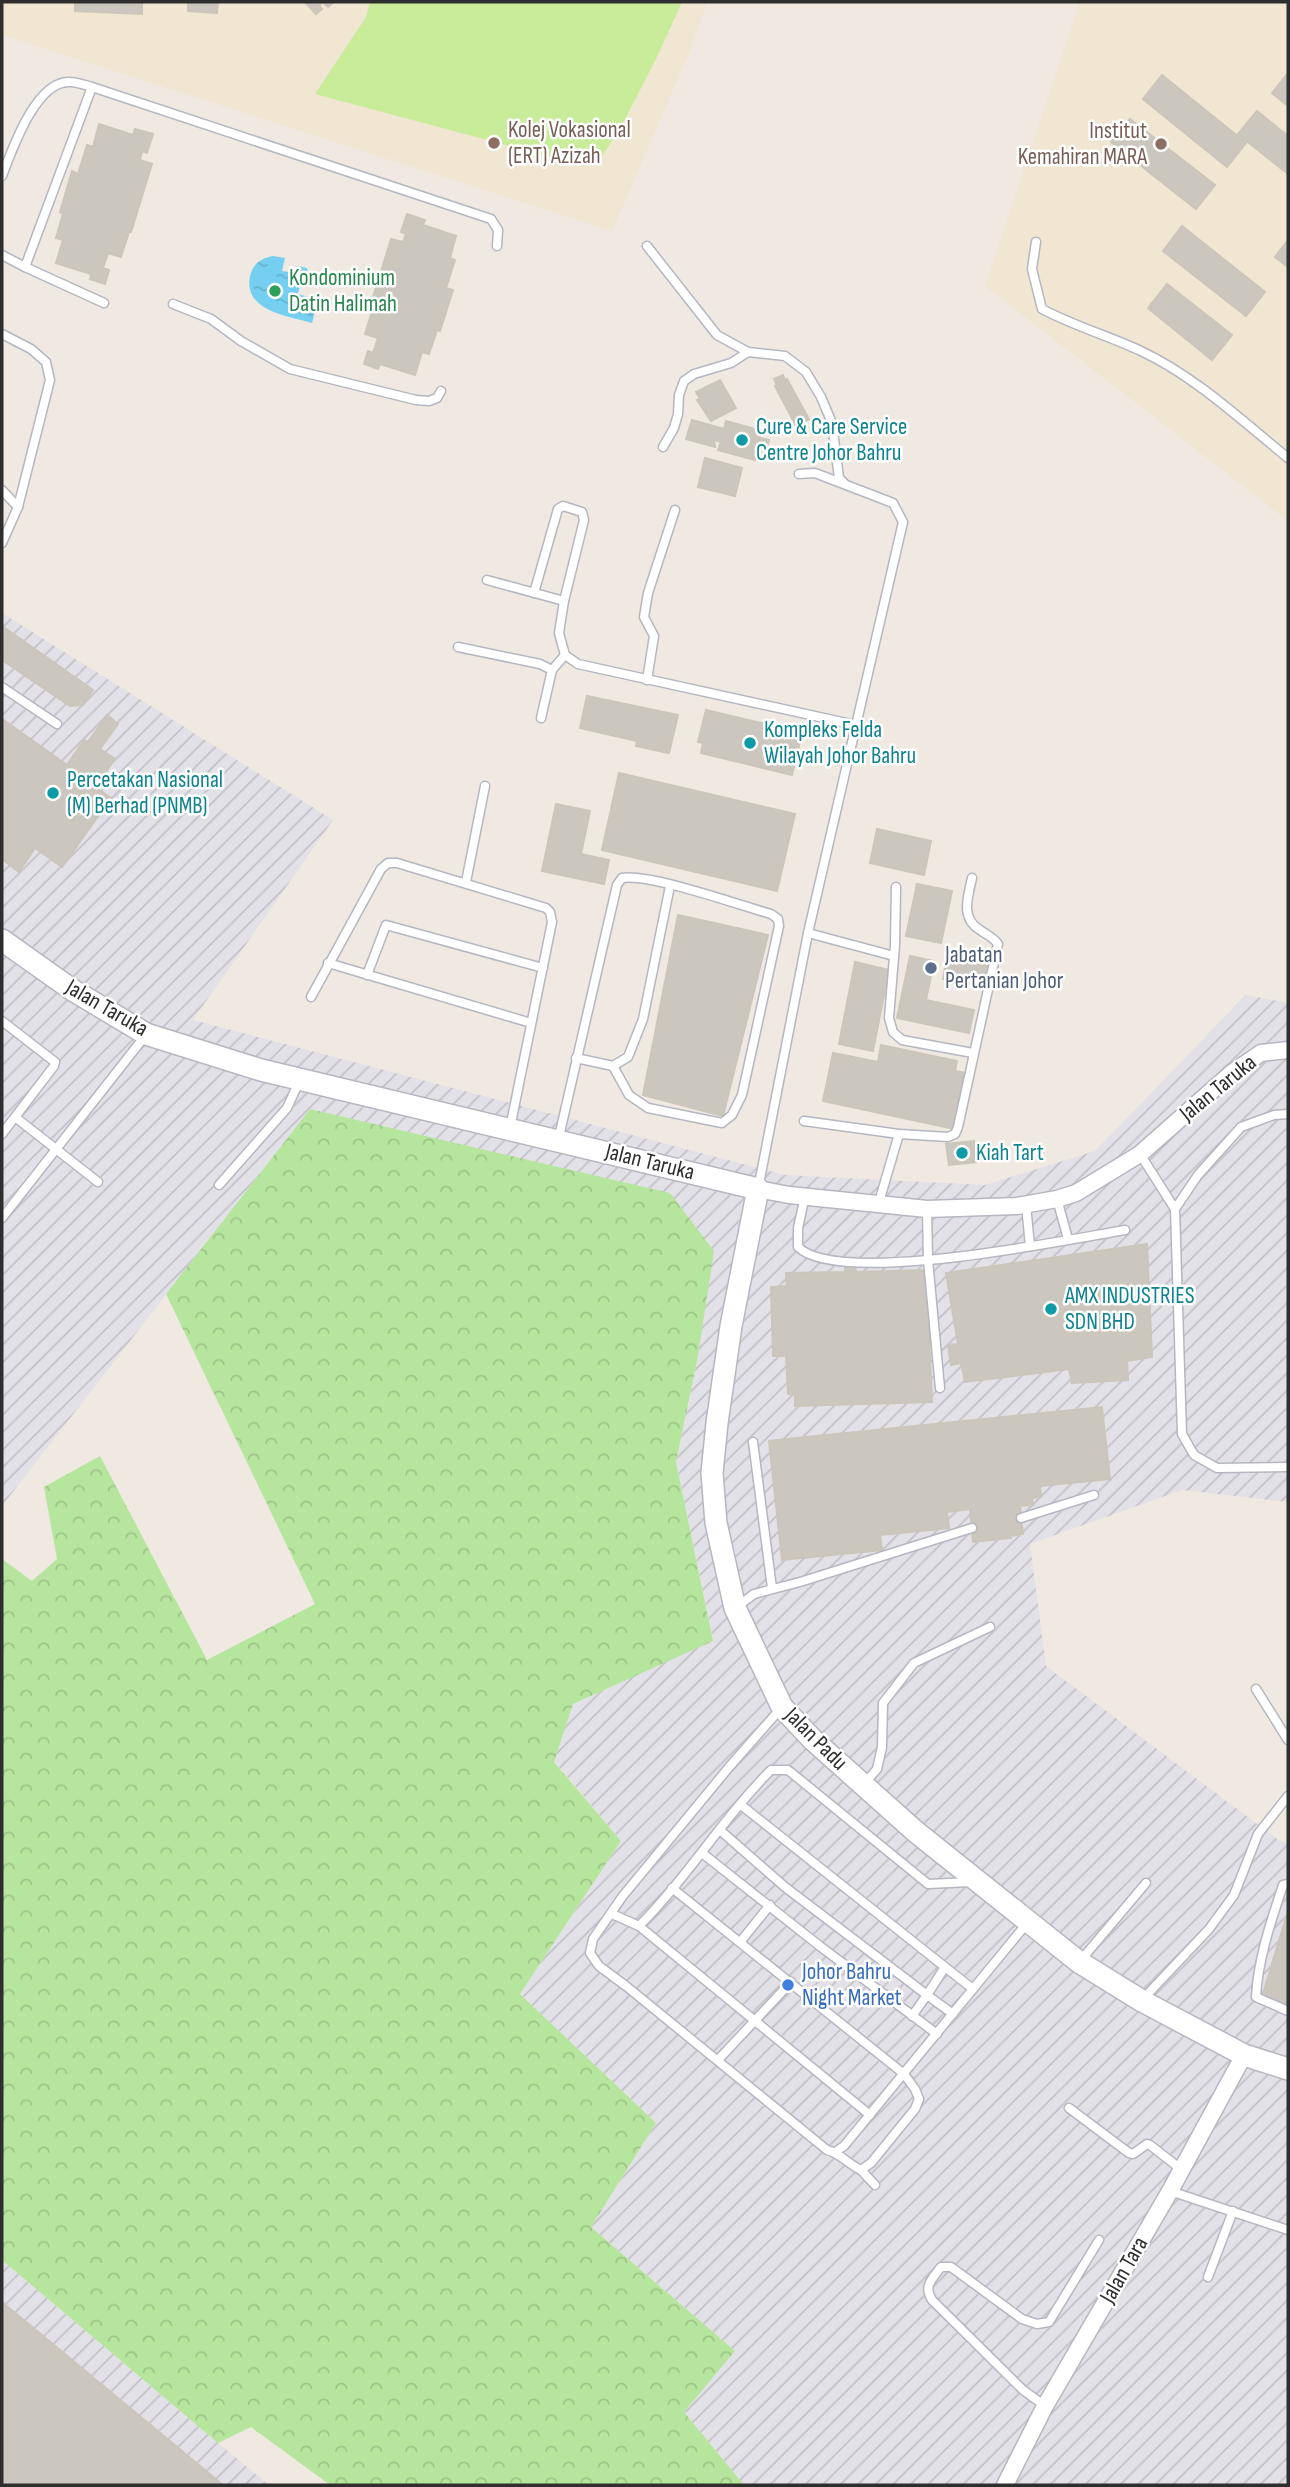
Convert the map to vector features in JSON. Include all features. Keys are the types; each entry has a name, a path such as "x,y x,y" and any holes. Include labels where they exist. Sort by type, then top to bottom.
{"street":[{"name":"Jalan Taruka","path":"2,940 71,989 146,1034 261,1070 758,1189 927,1209 1026,1205 1076,1193 1140,1154 1233,1072 1261,1053 1288,1050"},
{"name":"Jalan Padu","path":"758,1189 731,1326 712,1473 716,1523 735,1608 782,1707 813,1740 916,1832 1079,1962 1142,2001 1244,2054 1288,2069"},
{"name":"Jalan Tara","path":"1004,2485 1045,2406 1182,2170 1244,2054"}],"lane":[{"path":"2,176 32,110 47,90 68,81 491,219 498,230 497,246"},
{"path":"25,267 92,87"},
{"path":"1036,242 1032,269 1042,309 1063,321 1140,351 1187,376 1288,458"},
{"path":"647,246 717,335 748,352 785,356 806,372 832,423 839,478 849,488"},
{"path":"2,255 104,303"},
{"path":"173,304 211,319 240,341 290,369 416,400 429,401 437,398 441,391"},
{"path":"2,334 31,349 46,362 50,380 18,507 2,543"},
{"path":"663,447 674,428 684,381 694,374 731,363 748,352"},
{"path":"758,1189 808,933 903,522 893,503 815,473 799,474"},
{"path":"2,490 18,507"},
{"path":"534,593 557,512 563,506 582,512 584,520 559,633 565,655 578,664 856,724"},
{"path":"647,680 654,636 644,617 648,593 675,510"},
{"path":"487,580 564,601"},
{"path":"458,647 540,664 552,670"},
{"path":"541,718 552,670 565,655"},
{"path":"2,687 57,724"},
{"path":"466,882 485,786"},
{"path":"311,997 381,869 388,863 397,863 542,905 550,912 552,922 510,1128"},
{"path":"558,1140 617,886 622,878 630,876 670,886 771,914 778,919 779,926 742,1095 732,1115 722,1123 648,1108 629,1095 612,1066"},
{"path":"804,1121 899,1133 948,1137 955,1134 998,944 969,920 966,907 972,878"},
{"path":"576,1058 612,1066 628,1057 643,1019 670,886"},
{"path":"896,887 894,956 888,1018 893,1032 902,1040 973,1053"},
{"path":"367,975 386,925 543,968"},
{"path":"808,933 894,956"},
{"path":"328,963 531,1023"},
{"path":"2,1021 55,1062 2,1134"},
{"path":"2,1218 146,1034"},
{"path":"219,1185 287,1108 300,1079"},
{"path":"1175,1209 1198,1175 1241,1127 1274,1115 1288,1114"},
{"path":"15,1116 98,1182"},
{"path":"879,1202 899,1133"},
{"path":"1140,1154 1175,1209 1182,1434 1194,1455 1217,1468 1288,1467"},
{"path":"805,1196 798,1228 798,1247 805,1254 839,1261 961,1257 1125,1230"},
{"path":"1057,1199 1068,1239"},
{"path":"1026,1205 1030,1246"},
{"path":"927,1209 928,1260 940,1388"},
{"path":"753,1442 772,1588"},
{"path":"1021,1518 1094,1495"},
{"path":"735,1608 754,1594 972,1528"},
{"path":"863,1785 877,1769 882,1747 883,1703 915,1663 990,1627"},
{"path":"1256,1689 1288,1740"},
{"path":"782,1707 721,1776 622,1897 593,1939 590,1953 599,1966 827,2150 835,2152 849,2165 861,2169 874,2185"},
{"path":"639,1926 771,1770 789,1770 928,1884 978,1881"},
{"path":"1142,2001 1222,1912 1234,1895 1258,1834 1288,1796"},
{"path":"741,1805 973,1989"},
{"path":"721,1830 785,1887 953,2014"},
{"path":"702,1853 937,2034"},
{"path":"1079,1962 1146,1883"},
{"path":"1288,1884 1283,1885 1274,1913 1257,1975 1256,1997 1288,2011"},
{"path":"672,1888 904,2074 915,2089 919,2099 915,2109 871,2163 861,2169"},
{"path":"741,1941 770,1905"},
{"path":"612,1914 639,1926 870,2115"},
{"path":"835,2152 844,2146 1028,1922"},
{"path":"912,2016 946,1968"},
{"path":"718,2060 791,1982"},
{"path":"1069,2108 1129,2153 1133,2154 1147,2144 1182,2170"},
{"path":"1170,2191 1288,2230"},
{"path":"1208,2277 1233,2211"},
{"path":"1045,2406 1023,2390 932,2300 927,2292 927,2285 941,2267 951,2267 1022,2319 1037,2325 1049,2322 1099,2240"}],"shaded area":[{"name":"Kolej Vokasional (ERT) Azizah","path":"2,2 707,2 688,56 612,231 2,35"},
{"name":"Institut Kemahiran MARA","path":"1080,2 1288,2 1288,521 985,286"},
{"path":"2,613 333,820 193,1020 785,1175 985,1185 1095,1151 1246,995 1288,1003 1288,1502 1182,1490 1030,1544 1046,1666 1280,1841 1288,1843 1288,2485 744,2485 684,2412 735,2351 591,2227 656,2123 520,1994 621,1841 554,1761 573,1704 713,1640 676,1462 698,1356 310,1109 2,1506"},
{"path":"2,2260 218,2443 269,2485 2,2485"}],"green space":[{"path":"370,2 682,2 622,125 601,158 585,166 315,94 366,17"},
{"path":"310,1109 670,1193 714,1251 698,1356 676,1462 713,1641 573,1704 554,1762 621,1841 520,1994 656,2123 591,2227 735,2351 684,2412 744,2485 330,2485 251,2427 218,2443 2,2260 2,1559 32,1581 57,1559 44,1487 100,1456 207,1660 315,1604 166,1294"}],"water":[{"name":"Kondominium Datin Halimah","path":"273,256 285,258 282,271 289,272 297,266 307,268 309,280 305,285 300,285 298,294 318,300 312,323 269,310 253,297 250,288 251,271 258,262"}],"building":[{"path":"75,2 142,2 142,14 75,11"},
{"path":"188,2 218,2 217,13 188,11"},
{"path":"305,2 323,2 319,5 322,9 316,14"},
{"path":"1288,73 1288,106 1272,93"},
{"path":"1162,75 1246,143 1227,167 1143,99"},
{"path":"1257,111 1288,136 1288,174 1238,134"},
{"path":"1130,119 1215,185 1196,209 1111,142"},
{"path":"99,124 133,135 135,129 153,134 147,153 142,151 140,160 152,164 131,232 121,257 108,253 103,268 109,270 105,284 90,279 91,274 56,263 63,240 56,238 63,214 60,212 72,171 78,174 87,145 93,147"},
{"path":"407,214 425,220 423,225 456,236 450,258 455,260 446,288 453,290 440,331 437,330 429,354 422,352 415,375 380,364 378,369 364,364 368,351 373,353 378,338 365,334 373,308 370,307 391,239 403,242 406,234 401,232"},
{"path":"1182,226 1265,292 1246,316 1163,251"},
{"path":"1288,240 1288,267 1275,257"},
{"path":"1167,284 1232,335 1212,360 1148,308"},
{"name":"Cure & Care Service Centre Johor Bahru","path":"783,375 809,419 796,426 775,386 777,385 774,379"},
{"name":"Cure & Care Service Centre Johor Bahru","path":"720,380 736,408 711,421 697,400 700,399 696,392"},
{"name":"Cure & Care Service Centre Johor Bahru","path":"692,420 724,429 726,421 762,431 760,438 769,440 765,454 758,452 755,460 718,450 721,442 714,440 715,447 686,439"},
{"name":"Cure & Care Service Centre Johor Bahru","path":"705,458 742,468 735,496 698,487"},
{"name":"Percetakan Nasional (M) Berhad (PNMB)","path":"2,626 93,690 83,705 70,706 2,660"},
{"path":"587,696 678,715 669,753 636,746 637,741 580,728"},
{"name":"Kompleks Felda Wilayah Johor Bahru","path":"706,710 802,733 792,775 701,753 703,743 698,742"},
{"name":"Percetakan Nasional (M) Berhad (PNMB)","path":"107,715 118,724 100,749 115,759 95,787 111,798 62,867 35,848 19,872 2,859 2,719 67,765 84,740 88,742"},
{"path":"619,773 795,814 777,891 602,850"},
{"path":"556,804 590,811 581,854 609,860 604,884 542,871"},
{"path":"877,829 931,841 924,875 870,863"},
{"path":"917,884 952,891 941,943 906,936"},
{"path":"678,915 768,935 723,1116 643,1095"},
{"path":"910,956 934,961 926,1000 974,1010 969,1033 897,1018"},
{"path":"947,958 988,966 984,986 943,979"},
{"path":"855,962 889,970 873,1051 839,1044"},
{"path":"881,1045 957,1061 955,1071 966,1073 955,1129 823,1101 833,1053 878,1062"},
{"name":"Kiah Tart","path":"974,1141 977,1162 949,1165 946,1144"},
{"name":"AMX INDUSTRIES SDN BHD","path":"1147,1244 1152,1357 1127,1361 1128,1380 1072,1383 1069,1369 965,1382 961,1363 951,1365 948,1345 958,1344 946,1273"},
{"path":"855,1266 856,1272 926,1270 932,1402 795,1406 795,1395 788,1394 786,1356 773,1356 771,1287 787,1286 786,1273 845,1272 845,1267"},
{"path":"1102,1407 1110,1479 1040,1486 1041,1497 1032,1498 1033,1505 1020,1506 1023,1534 973,1542 970,1509 947,1512 949,1528 880,1535 882,1550 782,1560 769,1441"},
{"path":"1288,1911 1288,2005 1262,1997"},
{"path":"2,2302 223,2485 2,2485"}],"place":[{"name":"Kolej Vokasional (ERT) Azizah","path":"494,143"},
{"name":"Institut Kemahiran MARA","path":"1161,144"},
{"name":"Kondominium Datin Halimah","path":"275,291"},
{"name":"Cure & Care Service Centre Johor Bahru","path":"742,440"},
{"name":"Kompleks Felda Wilayah Johor Bahru","path":"750,743"},
{"name":"Percetakan Nasional (M) Berhad (PNMB)","path":"53,793"},
{"name":"Jabatan Pertanian Johor","path":"931,968"},
{"name":"Kiah Tart","path":"962,1153"},
{"name":"AMX INDUSTRIES SDN BHD","path":"1051,1309"},
{"name":"Johor Bahru Night Market","path":"788,1985"}]}
